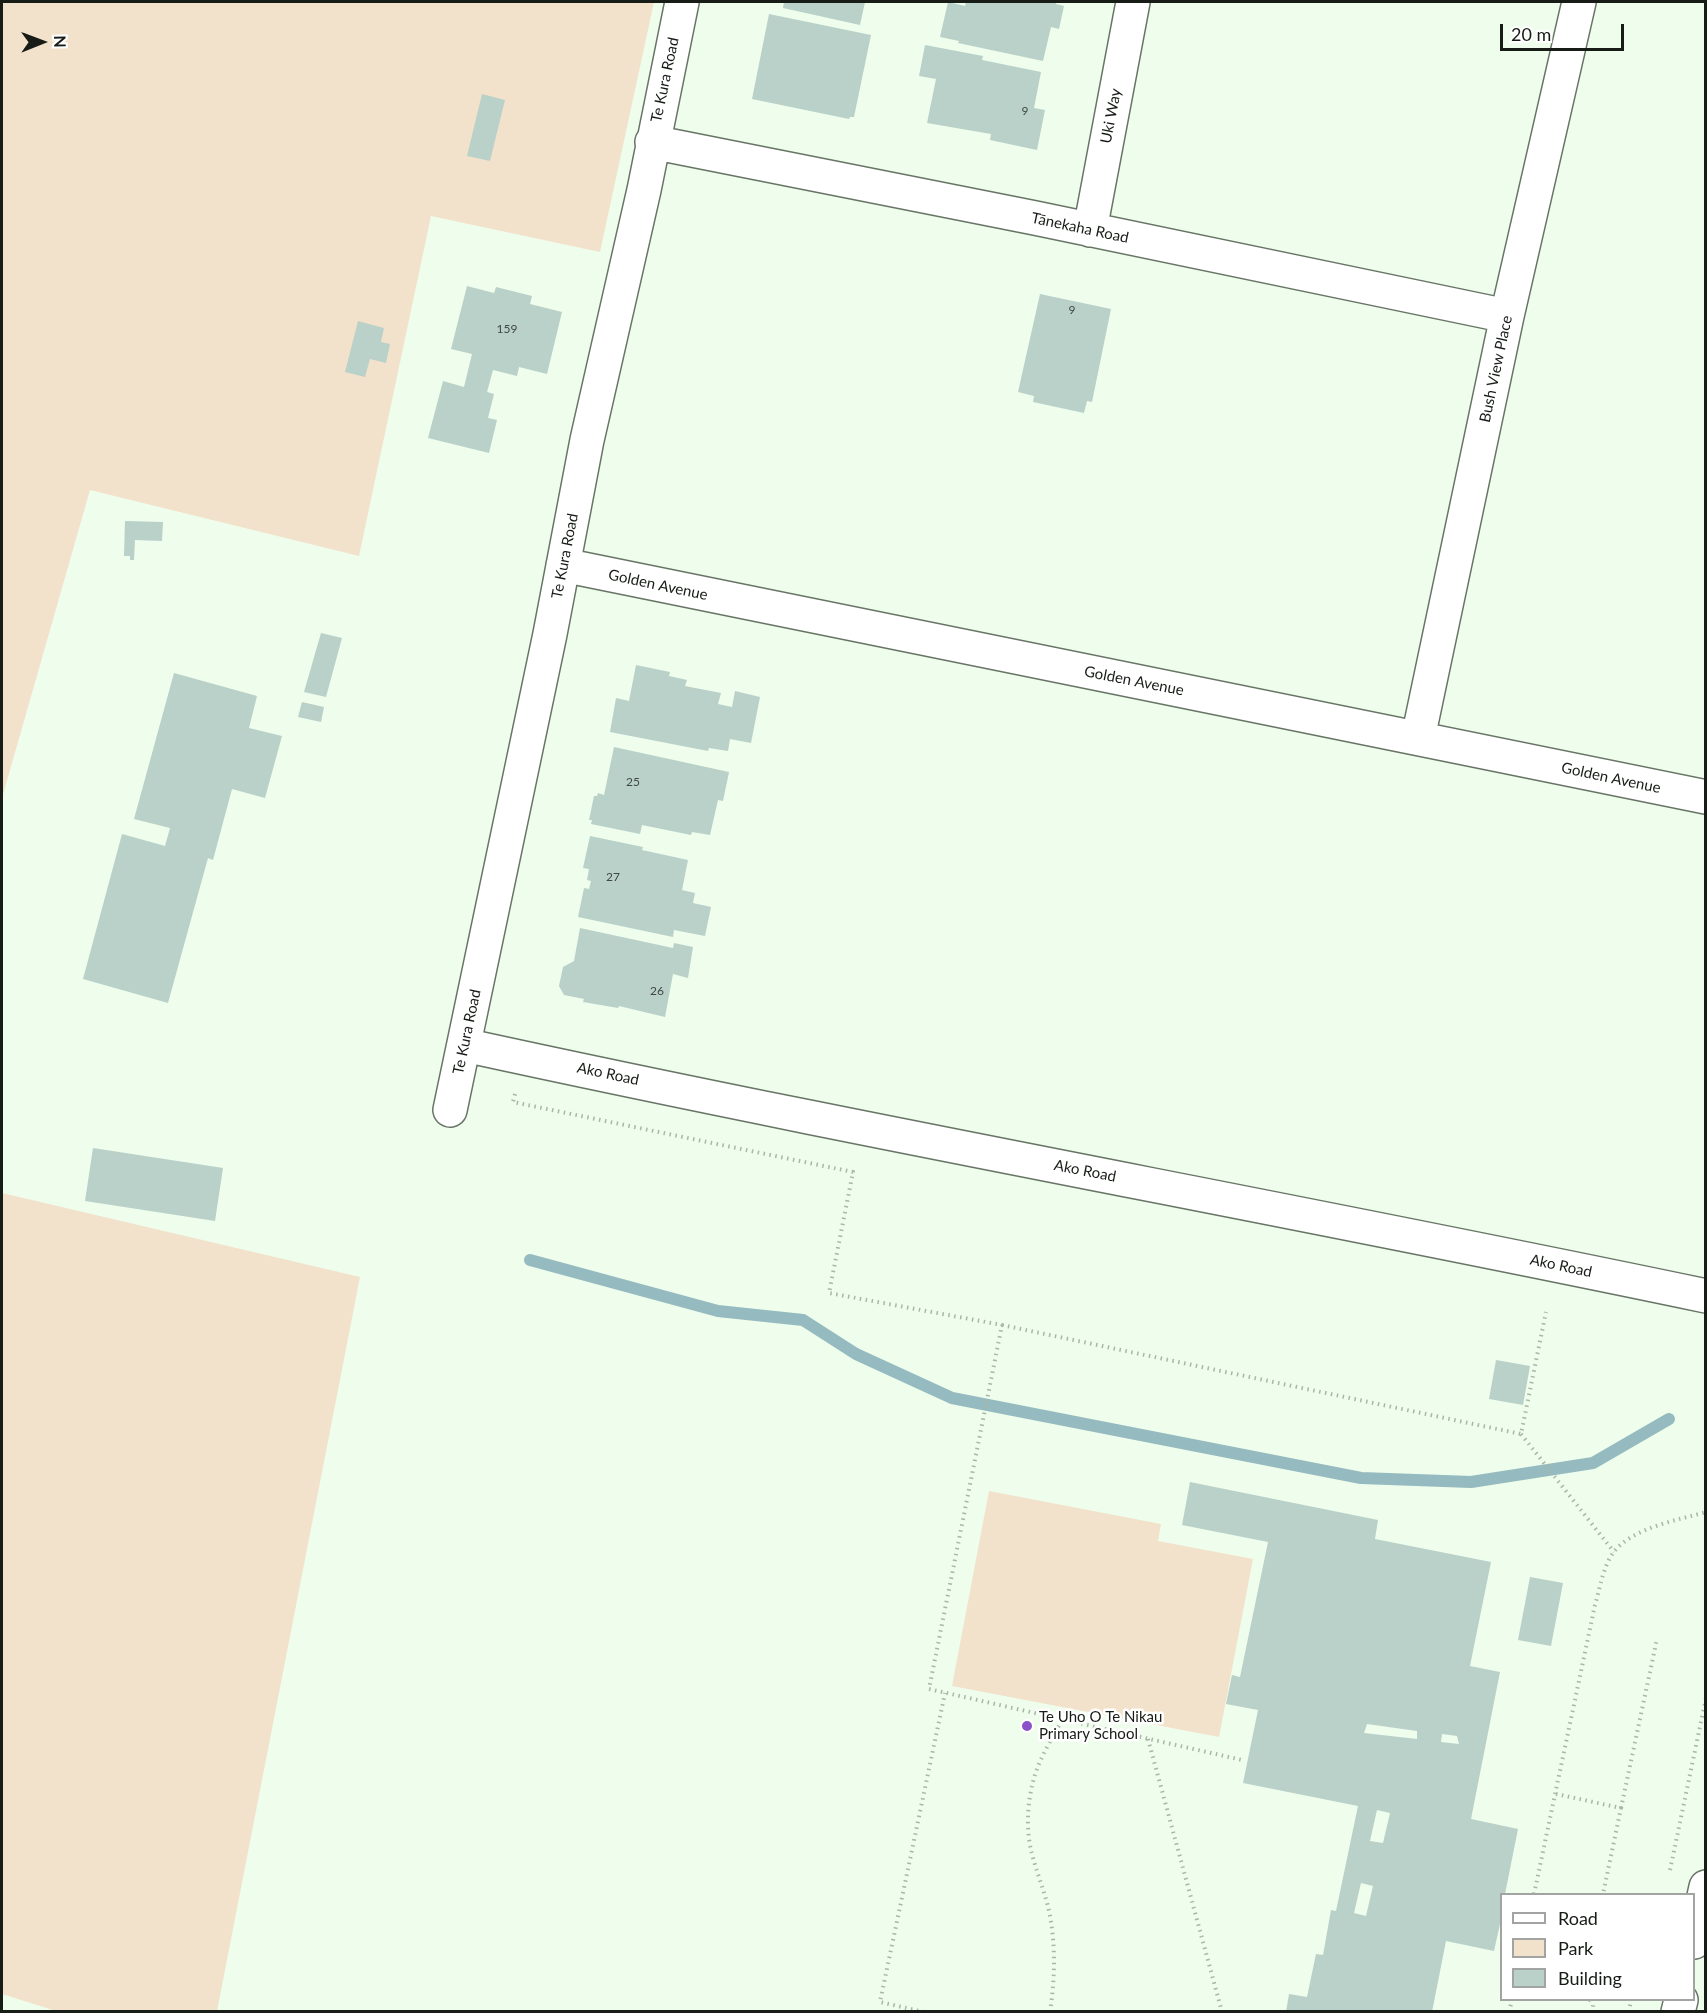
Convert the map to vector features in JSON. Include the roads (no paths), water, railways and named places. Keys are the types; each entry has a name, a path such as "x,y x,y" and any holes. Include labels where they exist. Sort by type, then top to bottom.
{"street":[{"name":"Te Kura Road","path":"450,1110 587,440 644,190 682,2"},
{"name":"Uki Way","path":"1090,230 1133,2"},
{"name":"Bush View Place","path":"1418,738 1507,316 1579,2"},
{"name":"Tānekaha Road","path":"652,142 1507,316"},
{"name":"Golden Avenue","path":"563,565 1706,797"},
{"name":"Ako Road","path":"464,1044 879,1131 1706,1296"},
{"path":"1695,1937 1706,1887"}],"waterway":[{"path":"530,1260 718,1311 803,1320 856,1354 952,1398 1361,1478 1471,1482 1593,1463 1669,1419"}],"place":[{"name":"Te Uho O Te Nikau Primary School","path":"1027,1726"}]}
